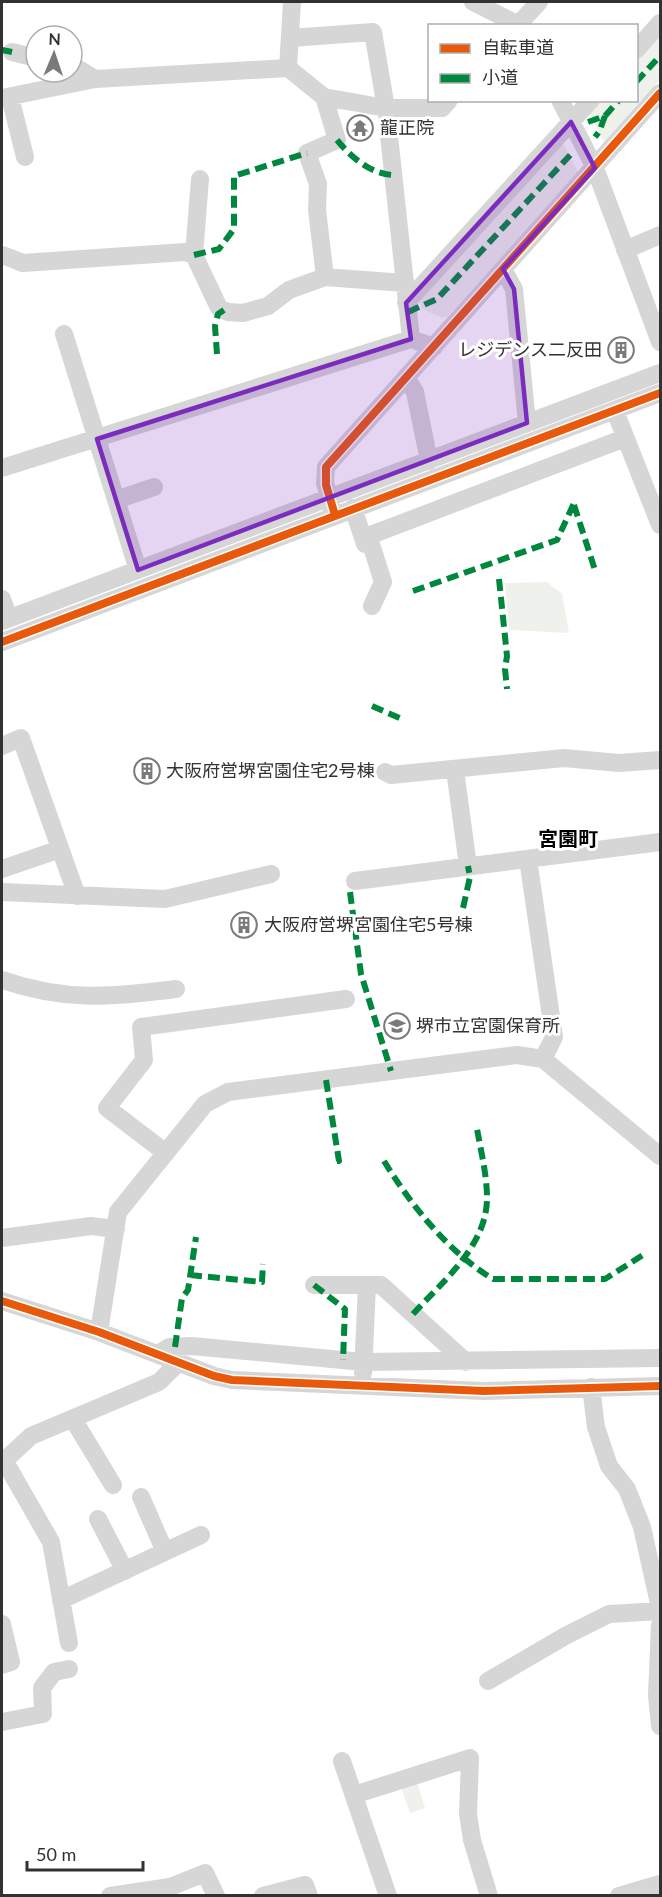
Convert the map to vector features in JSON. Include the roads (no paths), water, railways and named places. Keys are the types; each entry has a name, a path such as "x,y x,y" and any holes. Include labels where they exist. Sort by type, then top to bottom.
{"street":[{"path":"288,68 292,2"},
{"path":"473,2 519,24 539,2"},
{"path":"638,48 660,23"},
{"path":"290,38 373,32 386,108 411,339"},
{"path":"12,52 24,55"},
{"path":"25,157 6,98 95,79 288,68 324,98 386,108 442,108 447,102"},
{"path":"84,72 95,79"},
{"path":"332,506 326,467 660,93"},
{"path":"324,98 337,140 307,153 318,184 317,210 325,277"},
{"path":"561,102 595,168 660,342"},
{"path":"406,303 589,102"},
{"path":"200,179 194,255 219,308 228,312 243,313 268,306 289,290 325,277 404,283"},
{"path":"625,250 660,235"},
{"path":"2,255 23,263 185,252 194,255"},
{"path":"503,269 514,289 527,423"},
{"path":"64,334 138,570"},
{"path":"2,468 411,339 434,347"},
{"path":"2,642 332,506 429,460 660,373"},
{"path":"406,377 415,392 429,460"},
{"path":"2,599 5,620 138,570 332,506 353,508 660,393"},
{"path":"615,411 660,525"},
{"path":"363,538 625,438"},
{"path":"116,500 154,487"},
{"path":"353,508 365,544 371,544 383,582 372,606"},
{"path":"2,746 21,738 77,896"},
{"path":"386,772 391,775 455,770 564,758 619,763 660,760"},
{"path":"455,770 468,866"},
{"path":"355,881 660,842"},
{"path":"2,869 60,849"},
{"path":"528,859 554,1037 543,1059"},
{"path":"2,892 165,899 271,874"},
{"path":"2,980 27,988 72,996 105,998 176,989"},
{"path":"166,1153 108,1108 144,1060 141,1028 346,999"},
{"path":"99,1332 118,1212 205,1104 228,1092 517,1055 543,1059 660,1156"},
{"path":"2,1238 91,1226 116,1229"},
{"path":"314,1285 381,1285 466,1362"},
{"path":"363,1386 367,1285"},
{"path":"2,1301 99,1332 232,1380 484,1392 660,1386"},
{"path":"158,1354 169,1347 191,1346 364,1362 660,1358"},
{"path":"69,1642 51,1542 3,1461 31,1436 159,1382 179,1362"},
{"path":"488,1681 567,1635 609,1614 660,1610 642,1527 627,1489 609,1466 596,1427 591,1387"},
{"path":"73,1419 113,1485"},
{"path":"141,1497 165,1552"},
{"path":"98,1519 124,1571"},
{"path":"61,1600 201,1535"},
{"path":"2,1624 11,1662 2,1665"},
{"path":"660,1625 657,1695 660,1726"},
{"path":"2,1722 43,1714 42,1688 54,1672 69,1669"},
{"path":"354,1795 470,1758 468,1814 472,1840 489,1896"},
{"path":"342,1761 388,1896"},
{"path":"110,1896 170,1887 205,1873 216,1896"},
{"path":"619,1896 660,1884"},
{"path":"263,1896 305,1885 309,1896"}],"place":[{"name":"龍正院","path":"360,128"},
{"name":"レジデンス二反田","path":"621,350"},
{"name":"大阪府営堺宮園住宅2号棟","path":"147,771"},
{"name":"大阪府営堺宮園住宅5号棟","path":"244,925"},
{"name":"堺市立宮園保育所","path":"397,1026"}],"district":[{"name":"宮園町","path":"568,839"}]}
